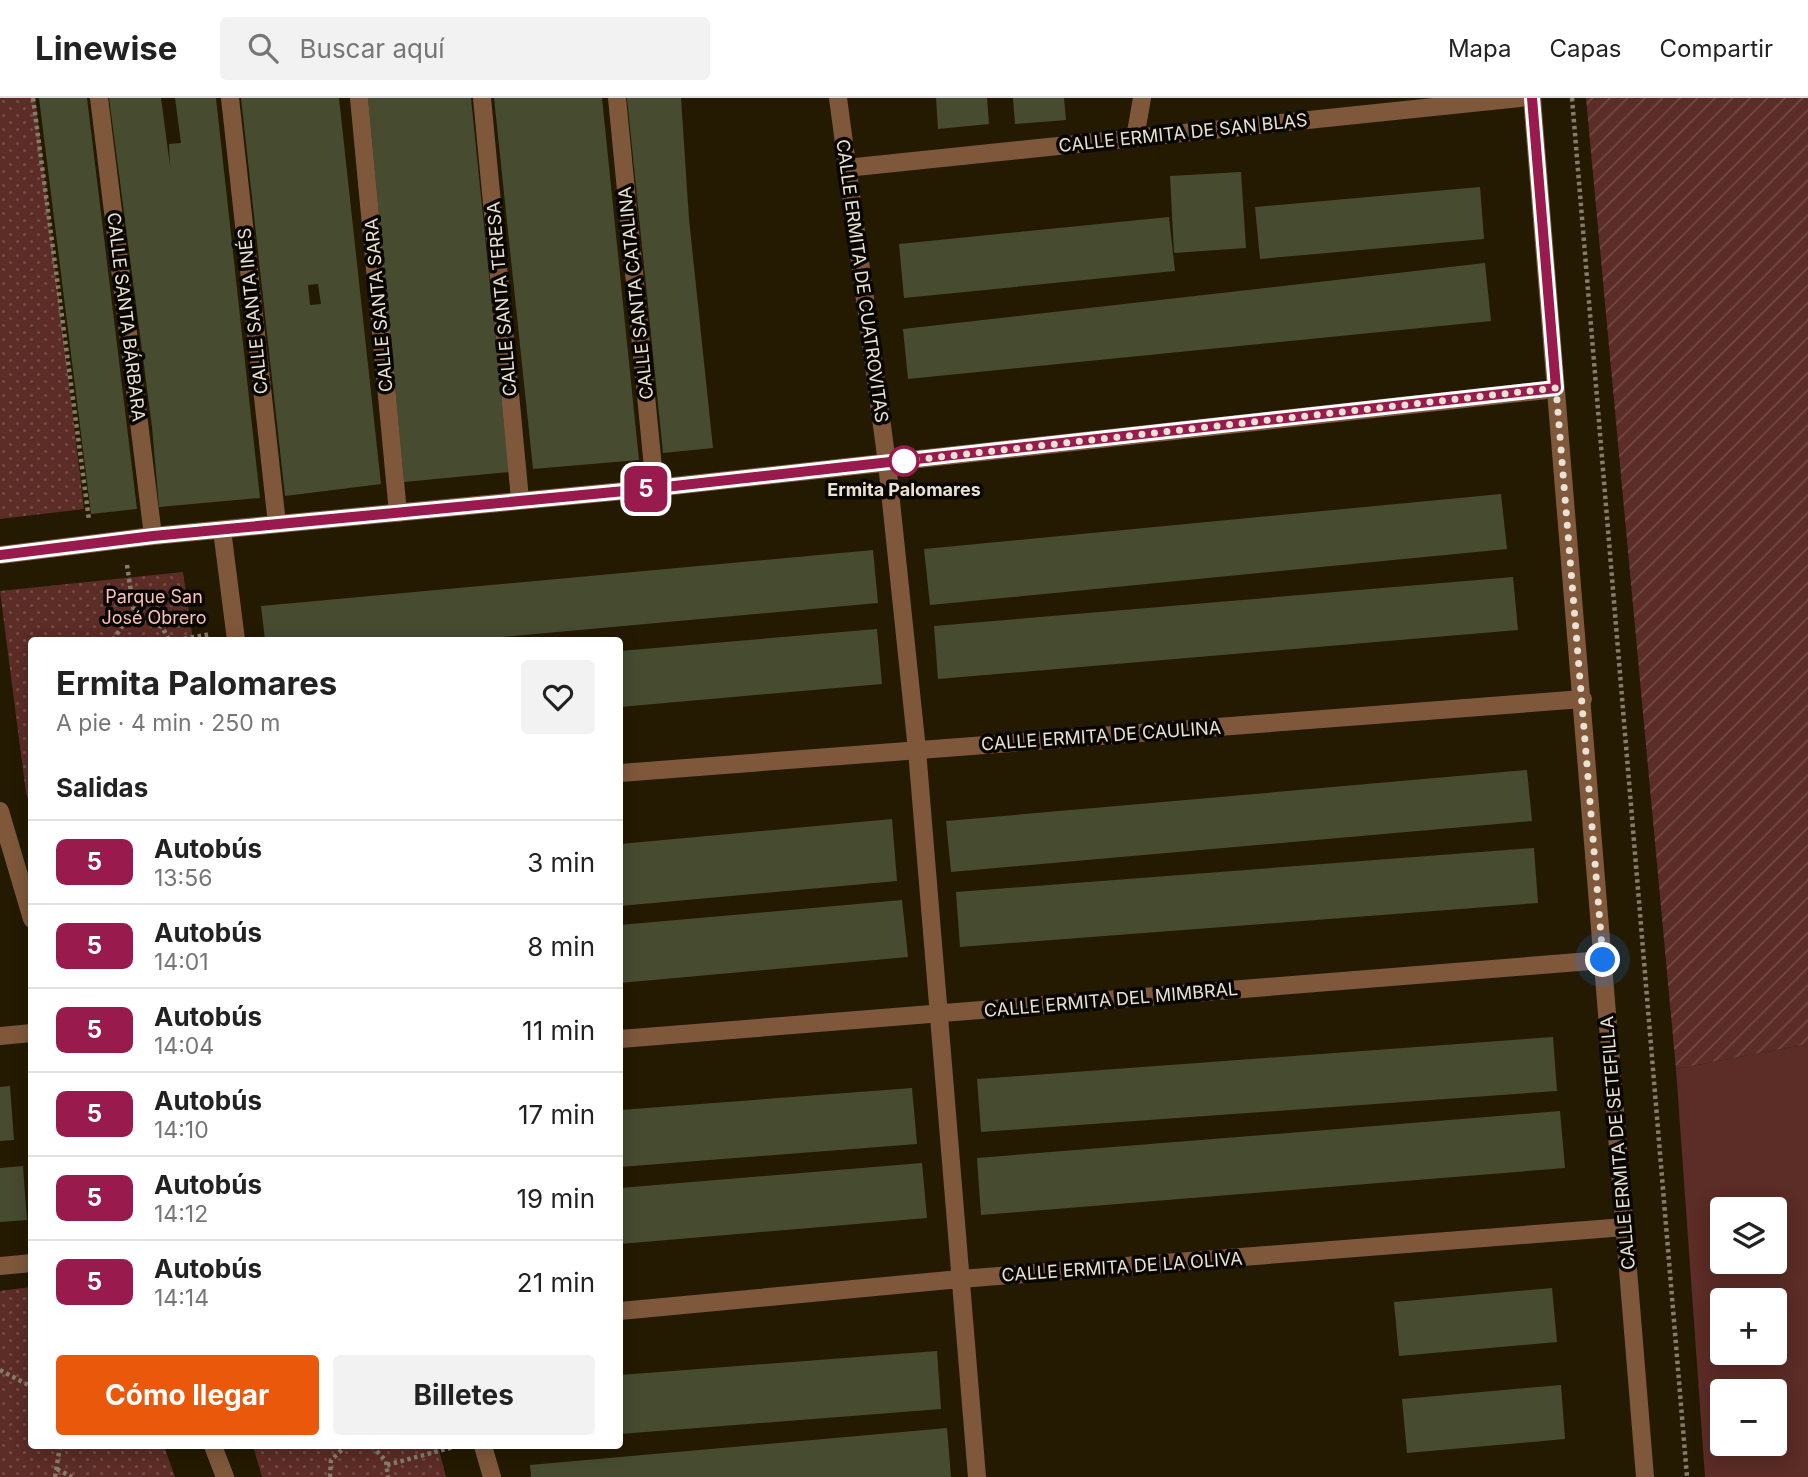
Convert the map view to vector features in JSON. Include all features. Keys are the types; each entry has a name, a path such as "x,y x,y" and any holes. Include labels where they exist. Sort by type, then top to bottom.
{"street":[{"name":"CALLE SANTA BÁRBARA","path":"99,98 153,536"},
{"name":"CALLE SANTA INÉS","path":"230,98 277,524"},
{"name":"CALLE SANTA SARA","path":"359,98 398,513"},
{"name":"CALLE SANTA TERESA","path":"482,98 520,499"},
{"name":"CALLE SANTA CATALINA","path":"617,98 656,488"},
{"name":"CALLE ERMITA DE CUATROVITAS","path":"838,98 887,463 917,750 977,1477"},
{"path":"1135,138 1142,98"},
{"name":"CALLE ERMITA DE SAN BLAS","path":"846,168 1520,98"},
{"name":"CALLE ERMITA DE SETEFILLA","path":"1532,98 1645,1477"},
{"path":"0,555 153,536 656,488 1556,388"},
{"path":"222,530 235,635"},
{"name":"CALLE ERMITA DE CAULINA","path":"623,773 1583,699"},
{"path":"0,811 28,906"},
{"name":"CALLE ERMITA DEL MIMBRAL","path":"623,1039 1603,960"},
{"path":"0,1036 28,1033"},
{"name":"CALLE ERMITA DE LA OLIVA","path":"623,1311 960,1279 1625,1227"},
{"path":"0,1266 28,1263"},
{"path":"215,1449 225,1477"},
{"path":"484,1449 492,1477"}],"path":[{"path":"33,98 92,544"},
{"path":"1572,98 1687,1477"},
{"path":"124,540 135,619"},
{"path":"115,637 123,625 135,619 154,622 162,627 167,637"},
{"path":"212,637 235,635"},
{"path":"0,1370 28,1385"},
{"path":"55,1477 60,1449"},
{"path":"330,1477 331,1460 343,1449"},
{"path":"376,1449 381,1452 387,1465 388,1477"},
{"path":"387,1465 446,1449"},
{"path":"57,1469 72,1477"}],"green space":[{"path":"0,98 35,98 84,509 0,519"},
{"path":"1586,98 1808,98 1808,1044 1676,1069"},
{"name":"Parque San José Obrero","path":"183,572 193,637 28,637 28,800 26,793 0,591"},
{"path":"1808,1044 1808,1477 1705,1477 1676,1069"},
{"path":"28,1287 28,1449 165,1449 175,1477 0,1477 0,1291"},
{"path":"254,1449 439,1449 446,1477 262,1477"}],"building":[{"path":"39,98 87,98 137,509 91,514"},
{"path":"109,98 161,98 170,166 169,144 181,143 175,98 216,98 260,498 159,507 152,427"},
{"path":"241,98 339,98 381,484 285,496","holes":["318,284 321,304 310,305 308,285"]},
{"path":"368,98 471,98 509,472 404,482"},
{"path":"494,98 602,98 639,460 533,469"},
{"path":"627,98 681,98 689,219 713,448 663,453"},
{"path":"936,98 987,98 989,124 938,129"},
{"path":"1013,98 1064,98 1066,120 1015,124"},
{"path":"1241,172 1246,248 1174,253 1170,176"},
{"path":"1480,187 1484,239 1260,259 1255,207"},
{"path":"1169,217 1175,271 904,298 899,244"},
{"path":"1485,263 1491,321 908,379 903,329"},
{"path":"1501,494 1507,549 930,605 924,549"},
{"path":"873,550 878,603 502,637 265,637 261,606"},
{"path":"1513,577 1518,630 938,679 934,626"},
{"path":"877,629 882,684 623,707 623,651"},
{"path":"1527,770 1532,821 951,872 946,821"},
{"path":"892,819 897,881 623,906 623,844"},
{"path":"1534,848 1538,903 960,947 956,892"},
{"path":"902,900 908,957 623,983 623,925"},
{"path":"1553,1037 1557,1091 981,1132 977,1079"},
{"path":"10,1086 14,1140 0,1141 0,1087"},
{"path":"912,1088 917,1144 623,1167 623,1110"},
{"path":"1560,1111 1565,1168 981,1215 977,1158"},
{"path":"922,1163 927,1218 623,1244 623,1188"},
{"path":"23,1166 27,1220 0,1222 0,1168"},
{"path":"1552,1288 1557,1342 1399,1356 1394,1302"},
{"path":"937,1351 941,1409 623,1434 623,1375"},
{"path":"1561,1385 1565,1439 1407,1453 1402,1399"},
{"path":"947,1428 951,1477 531,1477 530,1465"}],"bus line":[{"name":"5","path":"0,555 153,536 656,488 1556,388 1532,98"}],"place":[{"name":"Ermita Palomares","path":"904,461"}],"route":[{"path":"904,461 1556,388 1603,960"}]}
